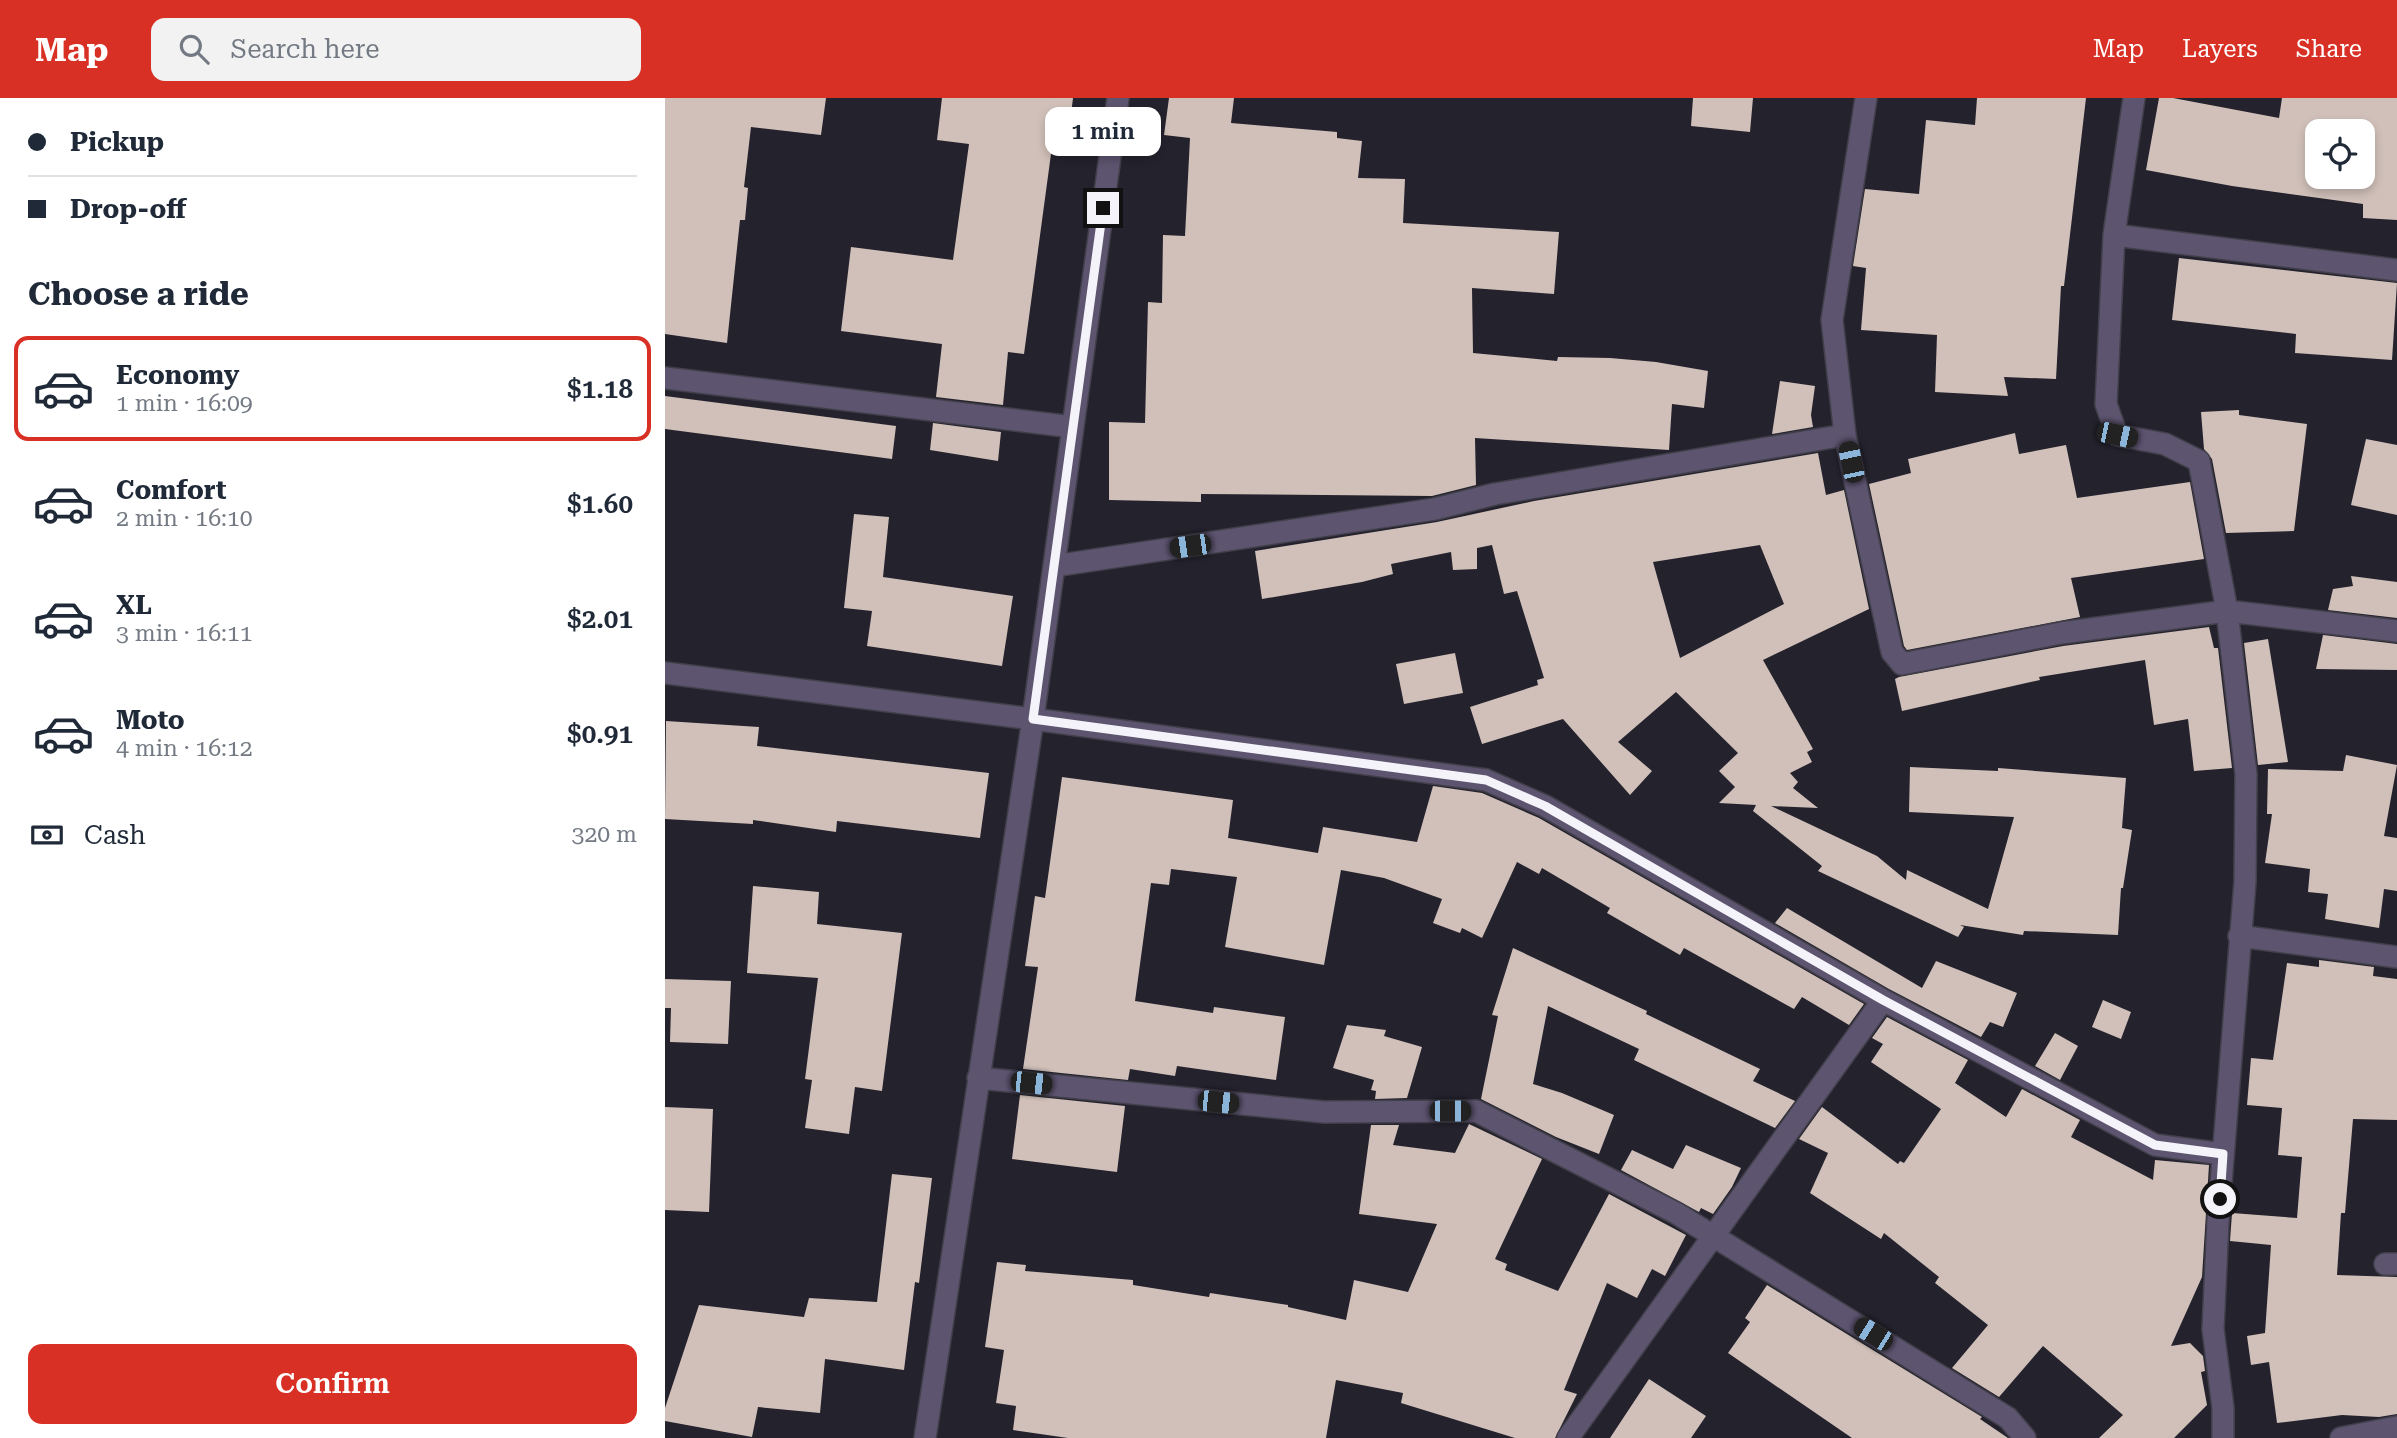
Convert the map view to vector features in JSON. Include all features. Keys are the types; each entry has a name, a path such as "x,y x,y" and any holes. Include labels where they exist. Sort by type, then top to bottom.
{"street":[{"path":"925,1438 1033,719 1118,98"},
{"path":"1866,98 1832,320 1845,435 1892,652 1902,664 2061,633 2227,611 2397,631"},
{"path":"2133,98 2114,234 2106,404 2117,435 2165,444 2199,461 2227,611 2246,774 2245,882 2223,1154 2213,1329 2223,1408 2223,1438"},
{"path":"2114,234 2397,270"},
{"path":"665,379 1073,427"},
{"path":"1054,566 1435,509 1495,494 1845,435"},
{"path":"665,673 1486,780 1545,806 1883,1000 2155,1145 2223,1154"},
{"path":"2239,936 2397,957"},
{"path":"1568,1438 1883,1000"},
{"path":"978,1078 1324,1112 1476,1111 1676,1213 2008,1418 2025,1438"},
{"path":"2341,1438 2397,1427"}],"building":[{"path":"665,98 826,98 821,135 751,127 744,187 748,188 745,220 740,220 727,343 665,334"},
{"path":"942,98 1073,98 1066,155 1051,154 1024,354 1008,352 1003,405 936,397 942,344 841,331 851,247 953,260 969,144 937,140"},
{"path":"1169,98 1234,98 1231,123 1337,132 1337,138 1362,141 1358,178 1405,179 1403,223 1559,232 1554,294 1472,288 1473,353 1557,361 1558,357 1610,358 1708,371 1704,408 1672,404 1669,450 1475,438 1476,485 1432,496 1201,494 1201,502 1109,500 1109,422 1145,423 1148,302 1162,303 1163,235 1185,236 1190,138 1164,135"},
{"path":"1693,98 1753,98 1750,132 1691,126"},
{"path":"1977,98 2086,98 2064,286 2061,286 2056,379 2004,377 2008,396 1935,392 1937,335 1861,330 1866,268 1853,266 1865,189 1919,194 1926,120 1975,125"},
{"path":"2159,98 2173,98 2279,118 2282,98 2397,98 2397,220 2363,218 2363,204 2232,186 2146,170"},
{"path":"2179,258 2397,283 2392,360 2295,353 2296,334 2172,320"},
{"path":"1780,381 1815,386 1811,415 1813,427 1772,434"},
{"path":"665,396 896,426 892,459 665,429"},
{"path":"2239,410 2239,415 2307,424 2294,531 2226,533 2212,459 2204,449 2201,412"},
{"path":"933,423 1001,432 998,461 930,450"},
{"path":"2015,433 2019,454 2066,445 2077,498 2190,482 2204,559 2071,578 2080,617 1907,650 1869,484 1911,473 1908,459"},
{"path":"2366,439 2397,445 2397,515 2351,505"},
{"path":"1818,453 1826,495 1844,490 1869,609 1763,660 1813,749 1807,752 1812,762 1790,773 1798,782 1793,788 1818,808 1771,806 1877,856 1906,880 1907,870 1988,909 2014,817 1909,812 1910,767 1998,771 1998,768 2126,778 2122,828 2132,830 2121,888 2118,935 2024,931 2023,935 1960,925 1964,927 1958,937 1818,871 1822,866 1753,811 1756,805 1719,803 1735,787 1719,771 1738,753 1676,692 1618,742 1652,771 1630,795 1563,719 1482,744 1470,707 1538,685 1537,680 1544,678 1517,591 1504,594 1492,545 1477,548 1477,569 1453,570 1451,552 1391,564 1393,574 1362,582 1262,599 1255,551 1437,522 1534,501","holes":["1760,545 1784,604 1680,658 1653,562"]},
{"path":"854,514 889,517 883,577 1013,596 1002,666 867,646 872,611 844,608"},
{"path":"2351,576 2397,582 2397,618 2328,610 2333,589 2353,586"},
{"path":"2209,627 2214,648 2218,648 2232,768 2194,771 2188,719 2154,725 2145,660 2039,677 2040,680 1902,711 1895,679 1899,677 2063,646"},
{"path":"2323,635 2397,644 2397,670 2316,669"},
{"path":"2268,639 2288,762 2258,765 2244,643"},
{"path":"1455,653 1463,693 1404,704 1396,664"},
{"path":"666,721 759,727 757,746 989,773 980,838 837,821 836,832 753,820 753,824 665,819"},
{"path":"2346,755 2397,765 2384,836 2397,838 2397,891 2384,889 2379,928 2325,919 2328,894 2308,892 2310,869 2265,863 2272,814 2267,814 2268,769 2343,771"},
{"path":"1062,777 1233,800 1228,838 1318,853 1323,827 1417,842 1433,786 1482,793 1539,818 1864,1004 1849,1025 1802,997 1794,1009 1684,948 1680,955 1607,913 1610,908 1542,868 1539,874 1517,862 1482,938 1462,928 1460,933 1433,923 1442,899 1384,878 1341,870 1324,965 1225,947 1237,877 1171,869 1169,885 1151,883 1135,1001 1213,1013 1214,1007 1285,1017 1276,1080 1177,1066 1175,1076 1130,1069 1128,1080 1023,1069 1038,967 1025,966 1035,896 1045,898"},
{"path":"753,886 819,892 817,924 902,933 882,1091 855,1087 849,1134 805,1128 812,1080 805,1079 818,978 747,973"},
{"path":"1787,908 1922,988 1936,961 2017,993 2003,1027 1990,1022 1981,1037 1889,989 1775,923"},
{"path":"1513,948 1647,1011 1646,1014 1760,1069 1753,1081 1795,1101 1775,1128 1634,1060 1639,1049 1548,1006 1533,1084 1614,1115 1599,1154 1556,1137 1481,1099 1498,1016 1492,1015"},
{"path":"2319,960 2374,967 2373,976 2397,979 2397,1120 2353,1119 2345,1213 2341,1213 2337,1275 2397,1277 2397,1414 2379,1417 2342,1415 2277,1423 2269,1362 2251,1365 2247,1336 2265,1333 2271,1245 2230,1241 2232,1213 2297,1218 2302,1157 2278,1155 2282,1108 2247,1105 2251,1058 2273,1060 2287,963 2319,967"},
{"path":"665,979 731,981 728,1044 670,1042 671,1008 665,1008"},
{"path":"2103,1000 2131,1012 2121,1039 2092,1027"},
{"path":"1887,1017 1968,1060 1955,1083 2006,1117 2022,1089 2080,1120 2071,1137 2153,1180 2155,1160 2209,1165 2202,1277 2171,1346 2190,1343 2203,1356 2205,1371 2201,1372 2207,1405 2174,1438 2099,1438 2123,1415 2043,1346 1999,1397 1952,1368 1988,1325 1935,1283 1939,1277 1884,1233 1881,1239 1810,1193 1828,1153 1799,1139 1822,1107 1898,1164 1900,1161 1904,1163 1941,1109 1871,1062 1883,1044 1872,1038"},
{"path":"1347,1025 1386,1030 1384,1036 1422,1047 1407,1098 1375,1099 1376,1091 1371,1090 1374,1080 1333,1068"},
{"path":"2055,1033 2078,1046 2060,1080 2035,1066"},
{"path":"1020,1095 1125,1106 1117,1172 1012,1159"},
{"path":"665,1107 713,1109 709,1212 665,1210"},
{"path":"1469,1124 1542,1159 1495,1259 1507,1264 1505,1270 1558,1291 1609,1194 1686,1235 1665,1276 1652,1269 1637,1298 1607,1283 1564,1390 1577,1394 1555,1438 1515,1438 1401,1403 1403,1393 1336,1380 1326,1438 1068,1438 1013,1430 1016,1406 996,1403 1004,1350 985,1347 997,1262 1026,1265 1025,1271 1133,1280 1133,1285 1209,1297 1210,1293 1288,1305 1346,1320 1354,1280 1408,1292 1437,1224 1359,1214 1371,1125 1399,1125 1393,1145 1455,1153"},
{"path":"1686,1145 1741,1168 1732,1187 1713,1214 1701,1208 1699,1212 1621,1170 1632,1150 1673,1169"},
{"path":"892,1174 932,1178 919,1283 915,1282 904,1370 825,1359 820,1413 758,1407 752,1437 665,1421 665,1408 699,1305 804,1317 809,1298 877,1302"},
{"path":"1767,1285 1982,1417 1980,1419 2008,1438 1852,1438 1728,1353 1750,1322 1745,1318"},
{"path":"1649,1379 1706,1416 1691,1438 1610,1438"}],"route":[{"path":"1103,208 1033,719 1486,780 1545,806 1883,1000 2155,1145 2223,1154 2220,1199"}]}
